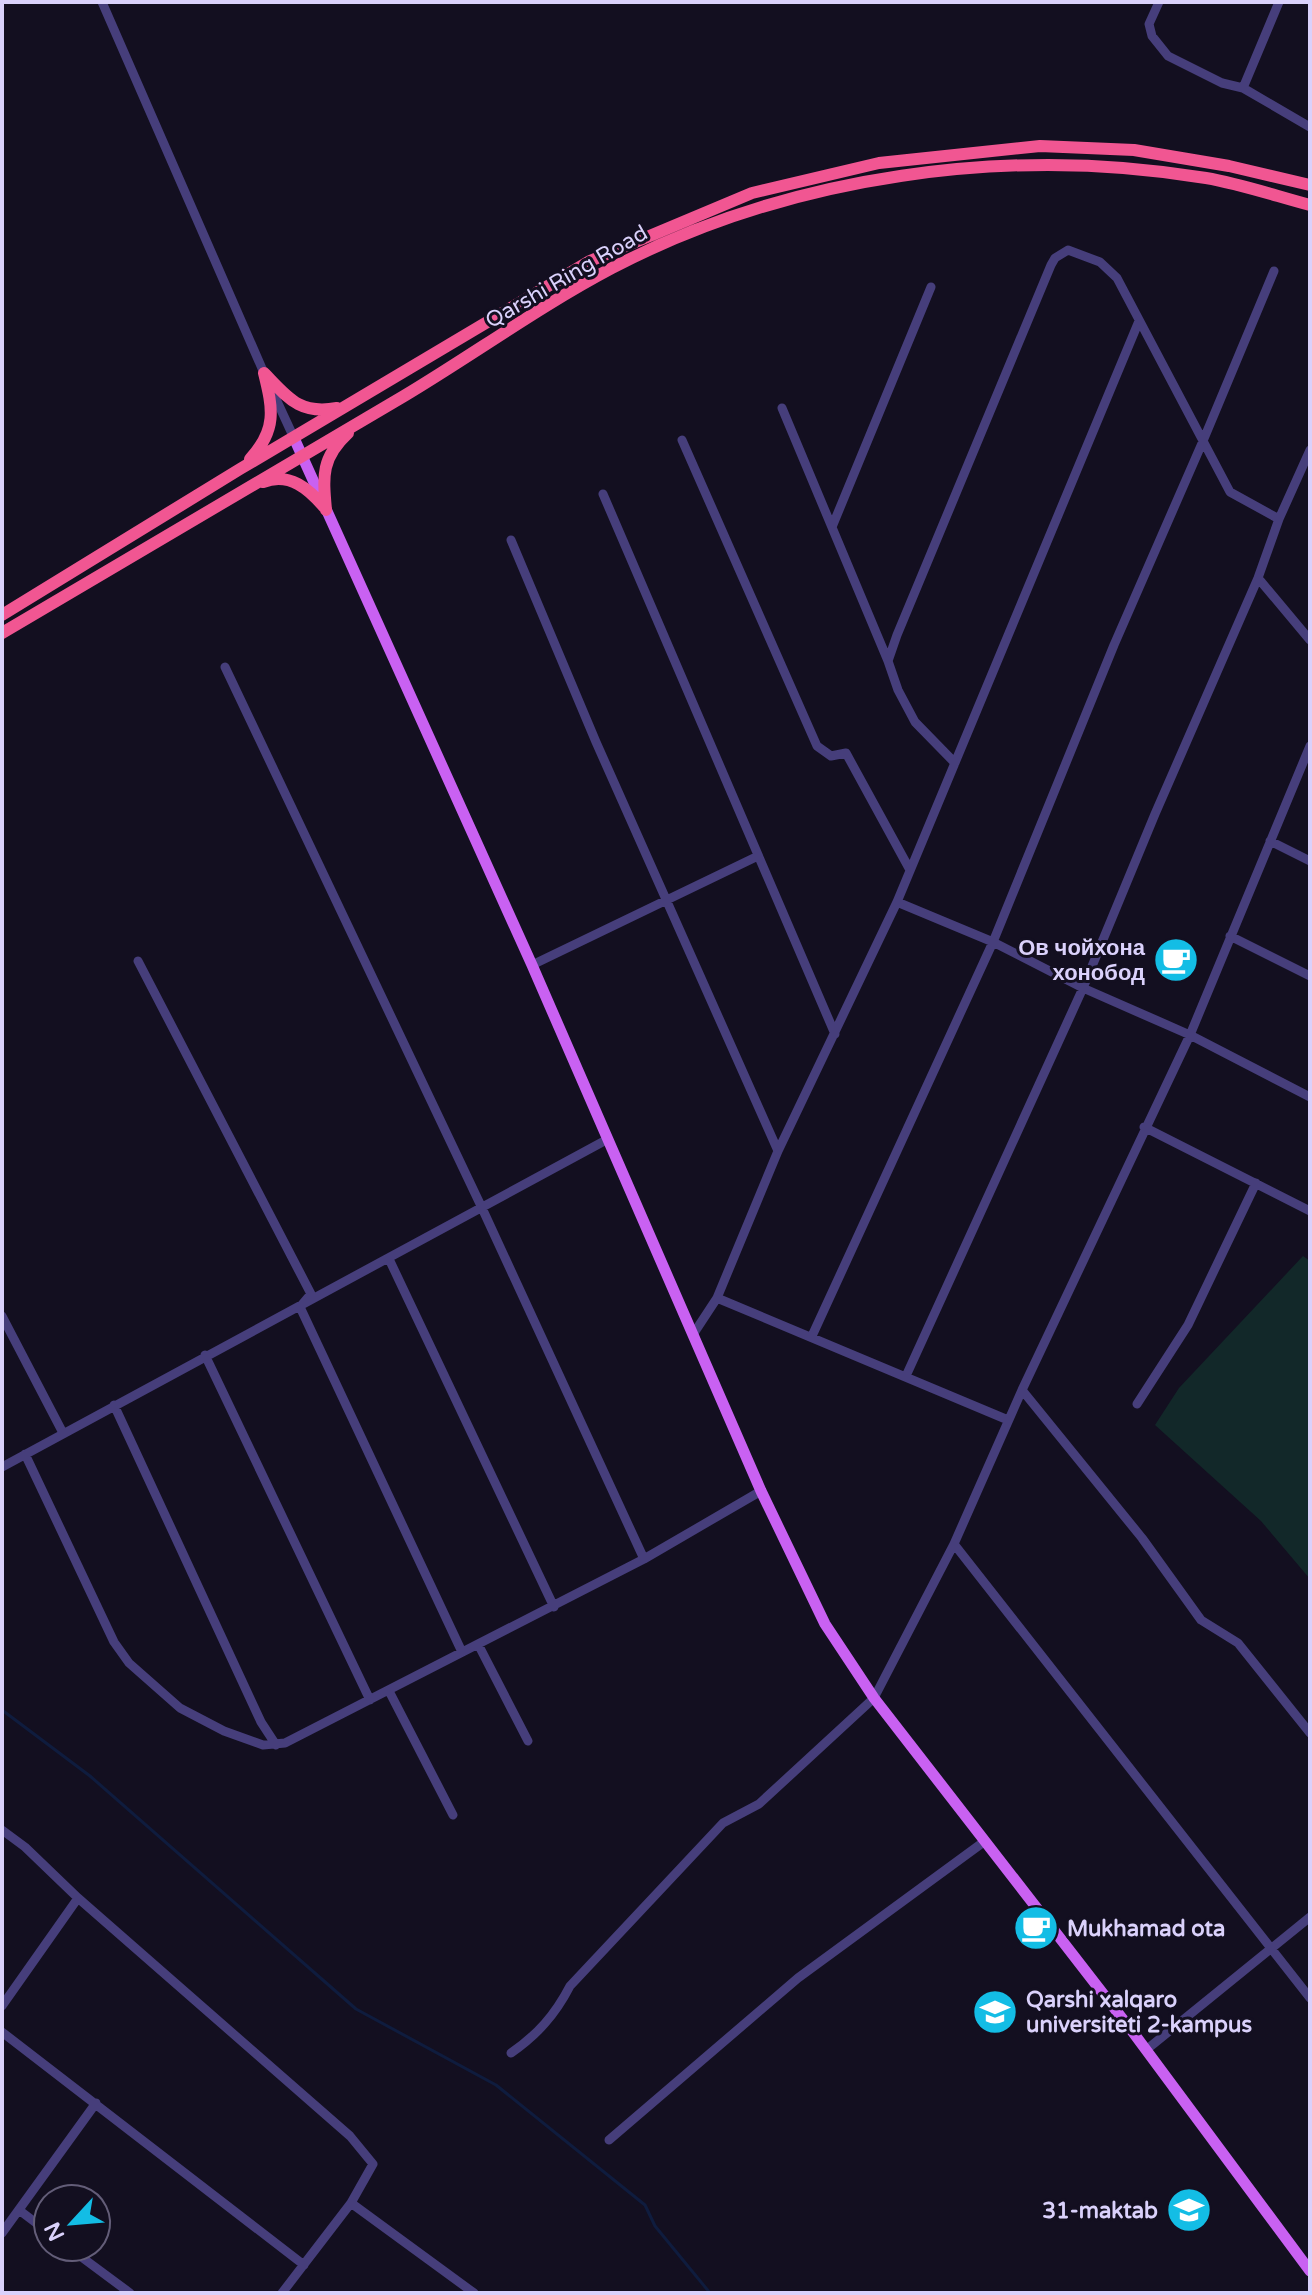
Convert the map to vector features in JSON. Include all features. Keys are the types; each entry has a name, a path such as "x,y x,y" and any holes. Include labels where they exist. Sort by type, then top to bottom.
{"highway":[{"name":"Qarshi Ring Road","path":"2,615 590,261 752,193 830,172 879,163 1040,146 1134,150 1229,166 1310,185"},
{"name":"Qarshi Ring Road","path":"2,633 367,418 611,268 675,238 751,211 810,194 878,180 967,169 1036,165 1124,168 1209,178 1310,205"},
{"path":"264,373 300,407 320,411 348,407"},
{"path":"240,469 267,436 273,409 264,373"},
{"path":"326,510 323,478 329,454 367,418"},
{"path":"245,488 274,478 288,479 314,494 326,510"}],"main road":[{"path":"294,438 532,965 761,1491 825,1624 874,1698 1146,2050 1310,2271"}],"street":[{"path":"102,2 294,438"},
{"path":"1159,2 1149,24 1158,47 1168,56 1243,88 1310,127"},
{"path":"1243,88 1279,2"},
{"path":"888,661 1055,258 1068,250 1100,262 1117,278 1230,492 1279,519"},
{"path":"812,1336 993,942 1108,659 1274,271"},
{"path":"832,527 931,287"},
{"path":"694,1333 717,1298 778,1151 897,902 1139,321"},
{"path":"782,408 898,690 915,722 955,763"},
{"path":"682,440 817,746 831,756 846,753 910,870"},
{"path":"906,1376 1083,988 1310,450"},
{"path":"603,494 835,1034"},
{"path":"511,540 666,901 778,1151"},
{"path":"1258,578 1310,640"},
{"path":"225,667 482,1208 644,1559"},
{"path":"511,2053 532,2038 557,2010 570,1986 723,1823 759,1804 874,1698 954,1544 1008,1420 1190,1035 1310,746"},
{"path":"1270,841 1310,861"},
{"path":"532,965 758,856"},
{"path":"897,902 993,942 1083,988 1190,1035 1310,1097"},
{"path":"1230,936 1310,976"},
{"path":"138,961 311,1294 300,1307"},
{"path":"1144,1127 1310,1211"},
{"path":"2,1467 608,1139"},
{"path":"1137,1404 1188,1325 1256,1183"},
{"path":"389,1259 554,1607"},
{"path":"717,1298 1008,1420"},
{"path":"300,1307 462,1652"},
{"path":"2,1316 63,1433"},
{"path":"205,1355 370,1700"},
{"path":"1022,1390 1142,1538 1201,1620 1238,1643 1310,1733"},
{"path":"114,1405 261,1722 276,1745"},
{"path":"25,1454 114,1642 129,1663 180,1708 224,1731 263,1745 285,1743 554,1607 761,1491"},
{"path":"954,1544 1310,1998"},
{"path":"478,1644 528,1741"},
{"path":"389,1691 453,1815"},
{"path":"2,1830 25,1847 78,1898 363,2149 373,2164 351,2203 282,2293"},
{"path":"609,2140 798,1978 985,1841"},
{"path":"2,2006 78,1898"},
{"path":"1146,2050 1310,1917"},
{"path":"2,2032 304,2265"},
{"path":"2,2233 96,2103"},
{"path":"351,2203 474,2293"},
{"path":"19,2210 32,2220"},
{"path":"90,2263 130,2293"}],"green space":[{"path":"1303,1256 1310,1261 1310,1579 1261,1521 1155,1425 1179,1388"}],"waterway":[{"path":"2,1710 90,1776 356,2009 496,2085 645,2205 655,2226 710,2293"}],"place":[{"name":"Ов чойхона хонобод","path":"1176,960"},
{"name":"Mukhamad ota","path":"1036,1928"},
{"name":"Qarshi xalqaro universiteti 2-kampus","path":"995,2012"},
{"name":"31-maktab","path":"1189,2210"}]}
